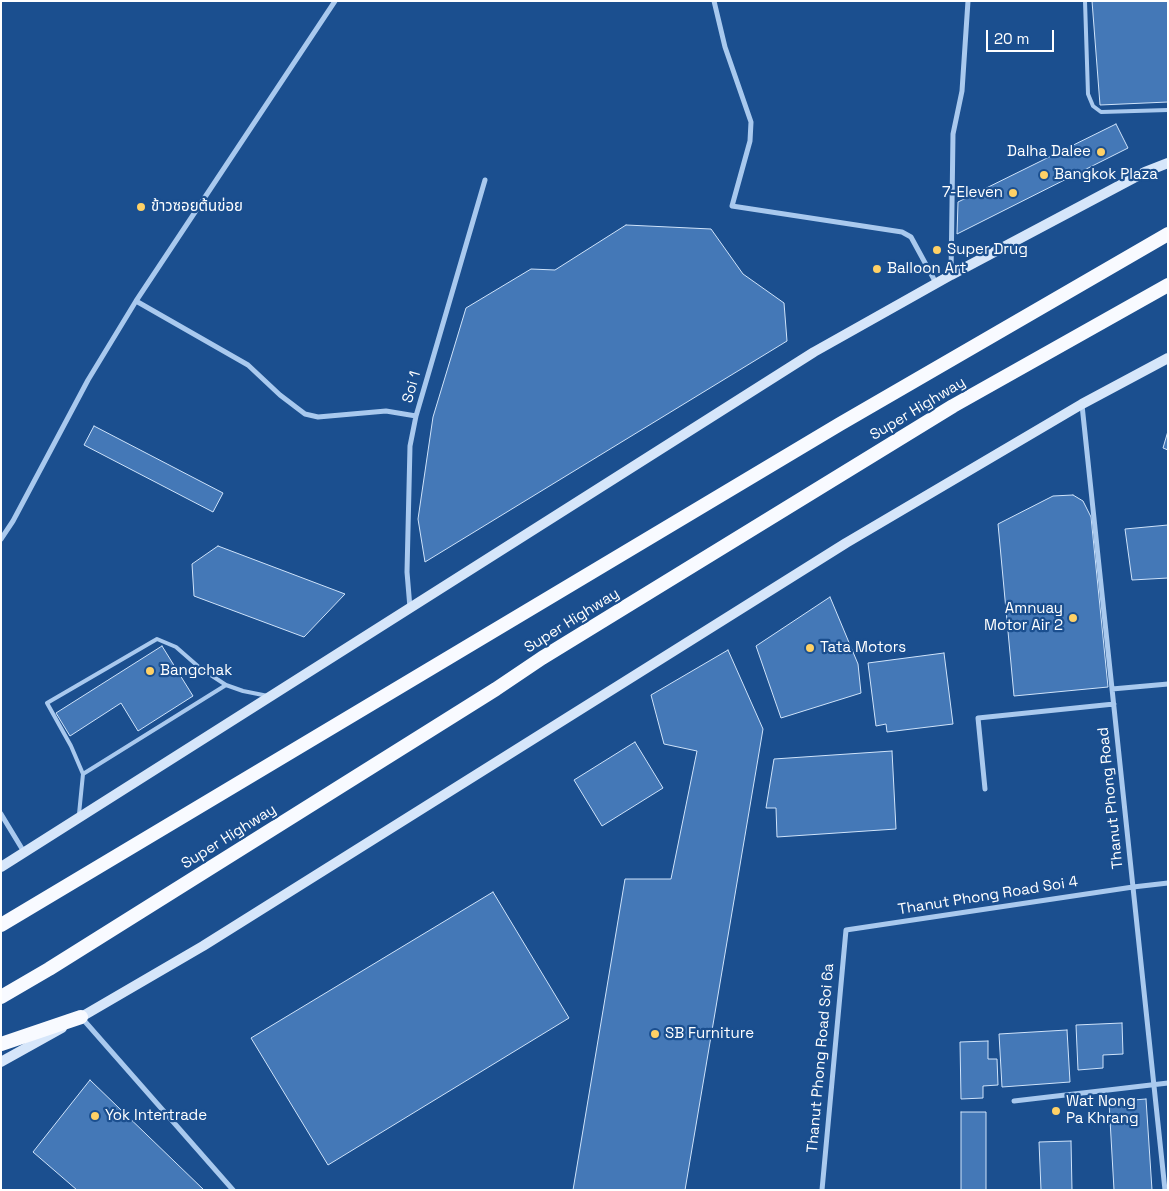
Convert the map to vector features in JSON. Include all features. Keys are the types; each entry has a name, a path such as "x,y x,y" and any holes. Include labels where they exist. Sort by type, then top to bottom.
{"highway":[{"name":"Super Highway","path":"1,925 840,424 1168,234"},
{"name":"Super Highway","path":"1,997 49,969 542,658 936,416 1168,285"},
{"path":"1,1044 81,1017"}],"main road":[{"path":"1,867 814,352 936,283 1145,172 1168,163"},
{"path":"1,1062 203,946 846,543 1082,404 1168,358"}],"street":[{"path":"1,539 22,504 88,380 136,301 335,1"},
{"path":"714,1 725,47 750,122 750,141 732,206 902,232 912,237 936,283"},
{"path":"951,275 953,134 962,91 968,1"},
{"name":"Soi 1","path":"410,608 407,572 410,446 416,416 486,180"},
{"path":"136,301 248,365 280,395 305,414 318,417 386,411 416,416"},
{"name":"Thanut Phong Road","path":"1082,404 1165,1190"},
{"path":"1112,689 1168,684"},
{"path":"985,789 978,718 1114,704"},
{"path":"1,814 25,853"},
{"name":"Thanut Phong Road Soi 4","path":"846,930 1168,883"},
{"name":"Thanut Phong Road Soi 6a","path":"822,1190 846,930"},
{"path":"81,1017 233,1190"},
{"path":"1014,1101 1168,1083"}],"lane":[{"path":"1085,1 1088,94 1093,106 1101,112 1168,110"},
{"path":"74,821 79,814 81,804 83,774 71,746 47,703 157,639 176,646 200,668 226,685 270,697"},
{"path":"83,774 226,685"}],"building":[{"path":"1092,1 1168,1 1168,102 1100,105"},
{"name":"Bangkok Plaza","path":"1116,124 1128,148 957,234 958,202"},
{"path":"626,225 711,229 743,274 784,303 787,341 425,562 418,519 433,417 466,308 531,269 555,270"},
{"path":"94,426 223,493 213,512 84,445"},
{"path":"1168,431 1168,450 1163,448"},
{"path":"1073,495 1083,501 1091,517 1108,687 1014,696 998,524 1053,496"},
{"path":"1168,525 1168,578 1132,580 1125,529"},
{"path":"218,546 345,594 304,637 194,596 192,564"},
{"path":"830,597 858,664 861,693 781,718 756,646"},
{"name":"Bangchak","path":"162,646 193,696 138,731 121,703 70,736 56,713"},
{"name":"SB Furniture","path":"728,650 763,729 685,1190 573,1190 625,879 671,879 697,751 664,744 651,695"},
{"path":"944,653 953,724 887,732 886,724 876,726 868,663"},
{"path":"635,742 663,788 602,826 574,780"},
{"path":"892,751 896,829 777,837 776,808 766,808 774,759"},
{"path":"493,892 569,1018 328,1165 251,1038"},
{"path":"1122,1023 1123,1054 1103,1055 1103,1068 1078,1070 1076,1025"},
{"path":"1067,1030 1070,1082 1002,1087 999,1034"},
{"path":"988,1041 988,1059 997,1059 998,1085 983,1086 983,1098 961,1099 960,1042"},
{"name":"Yok Intertrade","path":"90,1080 204,1190 77,1190 33,1152"},
{"path":"1146,1099 1152,1190 1114,1190 1109,1102"},
{"path":"961,1112 986,1112 986,1190 961,1190"},
{"path":"1071,1141 1072,1190 1041,1190 1039,1142"}],"place":[{"name":"Dalha Dalee","path":"1101,152"},
{"name":"Bangkok Plaza","path":"1044,175"},
{"name":"7-Eleven","path":"1013,193"},
{"name":"ข้าวซอยต้นข่อย","path":"141,207"},
{"name":"Super Drug","path":"937,250"},
{"name":"Balloon Art","path":"877,269"},
{"name":"Amnuay Motor Air 2","path":"1073,618"},
{"name":"Tata Motors","path":"810,648"},
{"name":"Bangchak","path":"150,671"},
{"name":"SB Furniture","path":"655,1034"},
{"name":"Wat Nong Pa Khrang","path":"1056,1111"},
{"name":"Yok Intertrade","path":"95,1116"}]}
